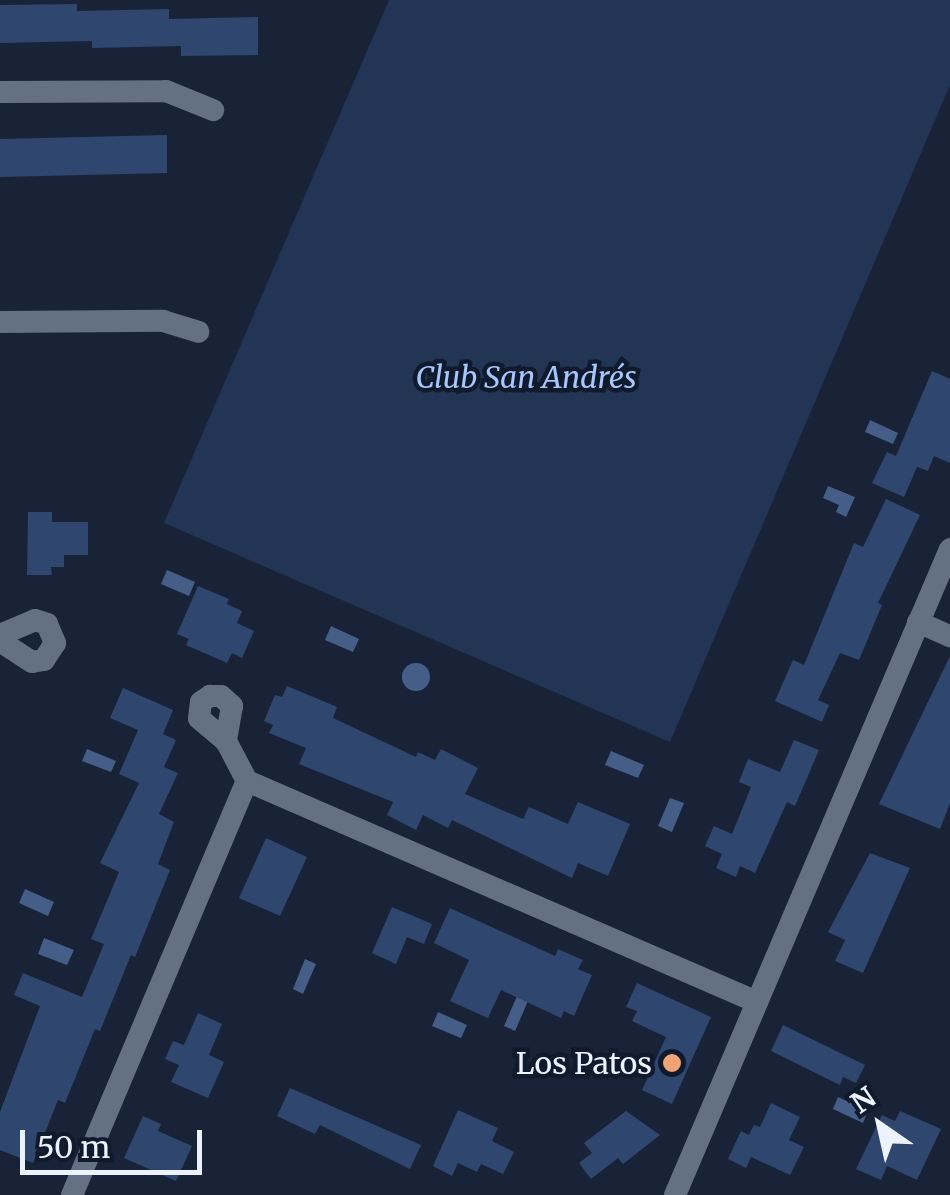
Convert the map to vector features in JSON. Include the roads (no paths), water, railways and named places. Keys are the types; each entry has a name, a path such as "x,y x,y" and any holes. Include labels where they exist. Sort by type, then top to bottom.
{"street":[{"path":"0,92 166,91 213,110"},
{"path":"0,322 163,321 198,332"},
{"path":"675,1195 950,548"},
{"path":"918,622 950,636"},
{"path":"226,741 247,781 757,1002"},
{"path":"72,1195 247,781"}],"place":[{"name":"Los Patos","path":"672,1063"}],"park label":[{"name":"Club San Andrés","path":"526,377"}]}
